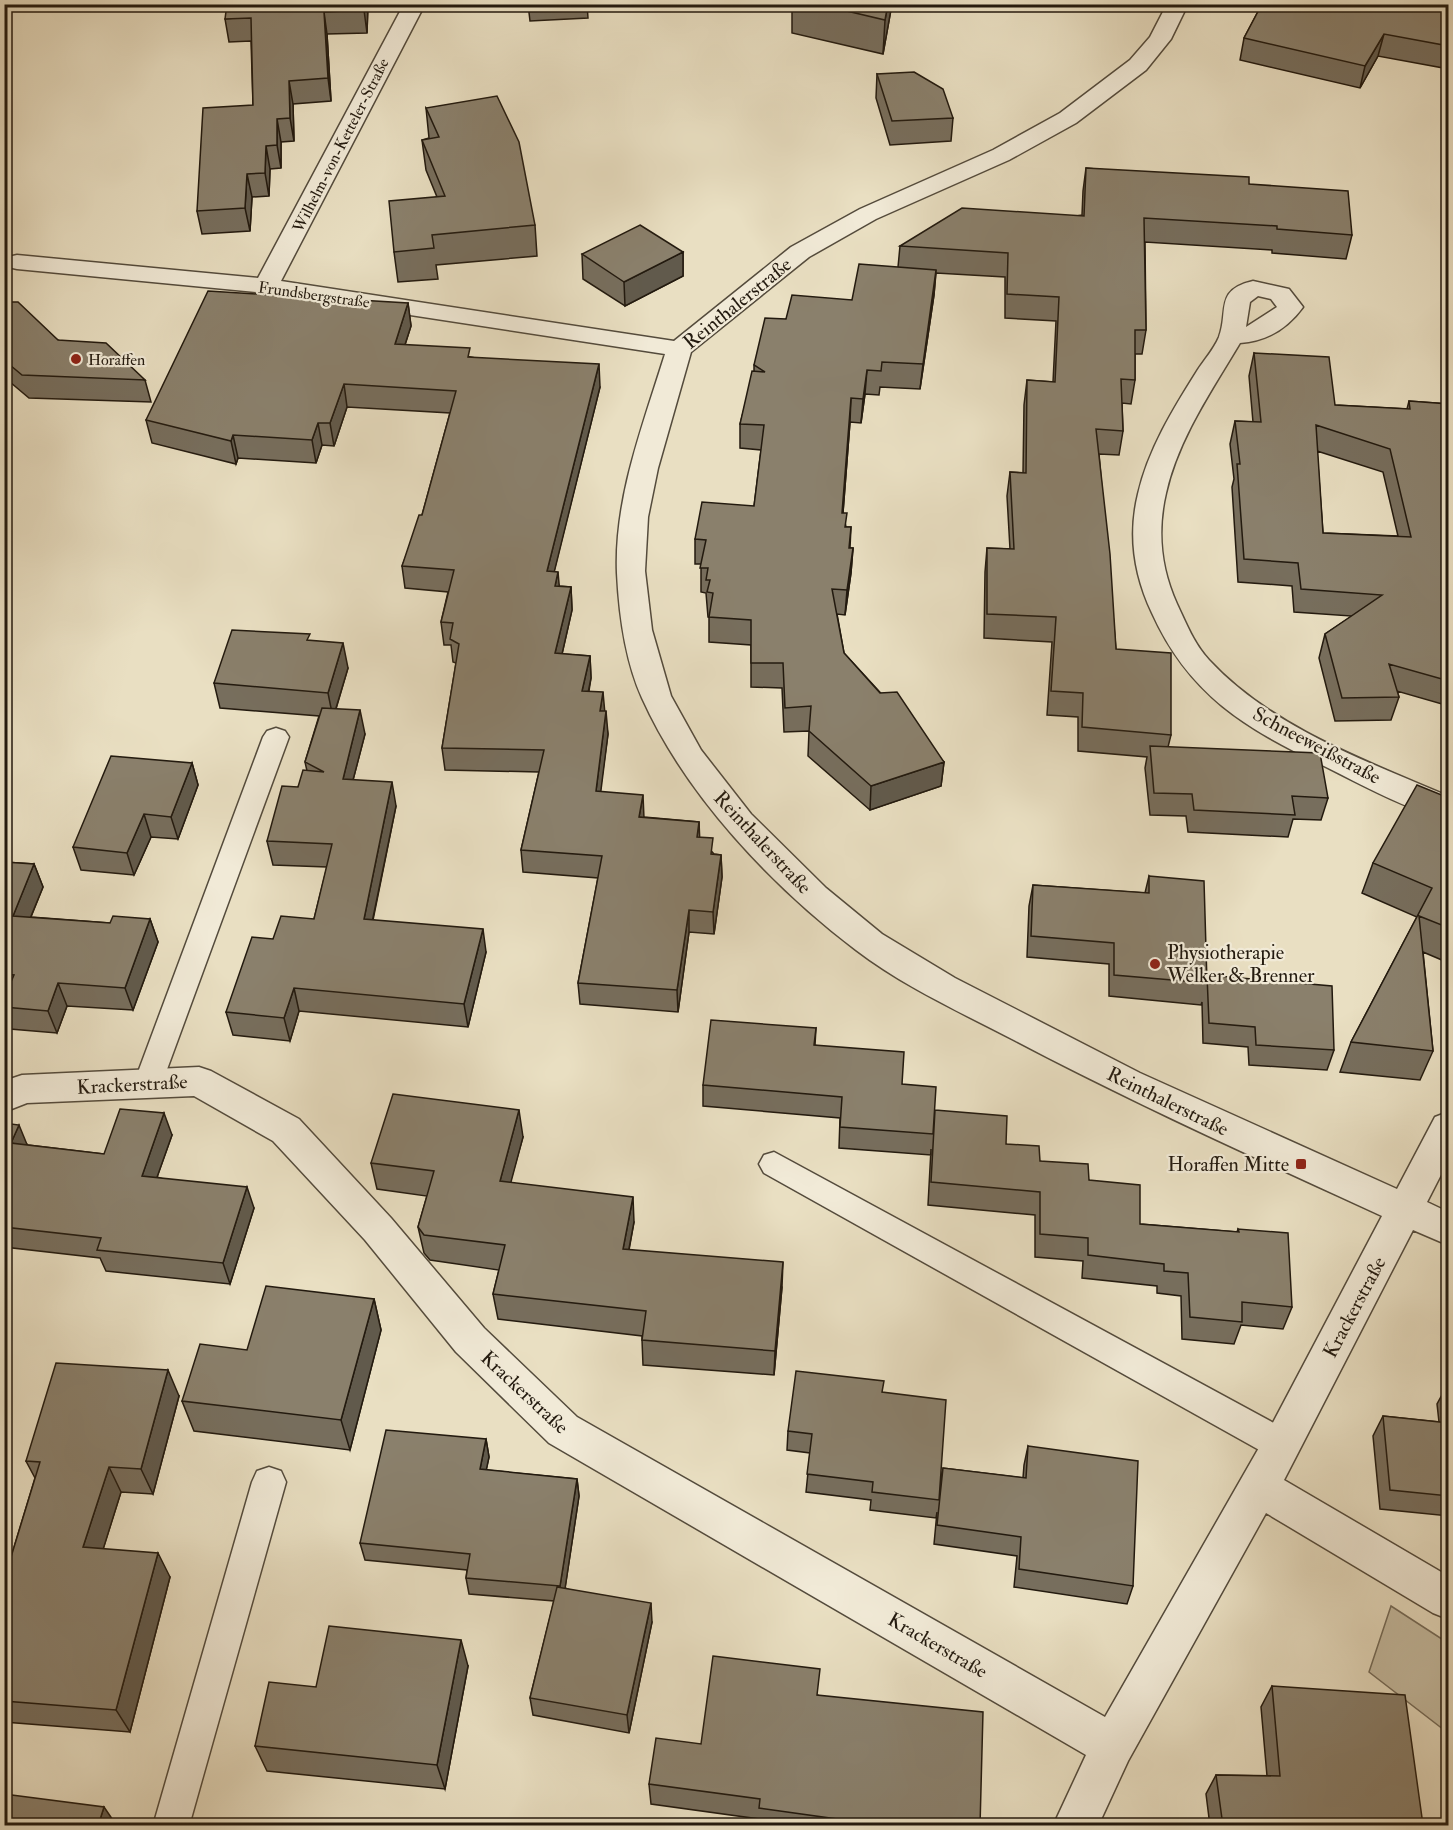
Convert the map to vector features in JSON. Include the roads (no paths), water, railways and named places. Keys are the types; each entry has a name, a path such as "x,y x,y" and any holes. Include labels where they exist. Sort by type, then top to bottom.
{"street":[{"name":"Wilhelm-von-Ketteler-Straße","path":"266,286 415,4"},
{"name":"Reinthalerstraße","path":"1178,4 1160,39 1138,65 1068,118 1001,155 868,214 808,247 680,348 644,468 634,517 631,571 637,630 656,696 689,757 740,822 814,897 870,943 943,987 1128,1083 1405,1211 1449,1229"},
{"name":"Frundsbergstraße","path":"17,262 266,286 680,348"},
{"name":"Schneeweißstraße","path":"1232,336 1192,402 1162,464 1148,514 1147,553 1154,586 1178,638 1197,665 1224,692 1286,733 1348,766 1449,809"},
{"name":"Krackerstraße","path":"4,1098 22,1089 199,1081 286,1130 378,1229 470,1340 563,1430 1113,1746"},
{"name":"Krackerstraße","path":"1075,1826 1113,1746 1282,1445 1449,1127"},
{"path":"1259,1487 1449,1599"}],"lane":[{"path":"148,1083 276,737"},
{"path":"774,1164 1282,1445"},
{"path":"171,1826 268,1482"}],"place":[{"name":"Horaffen","path":"76,359"},
{"name":"Physiotherapie Welker & Brenner","path":"1155,964"},
{"name":"Horaffen Mitte","path":"1301,1164"}]}
